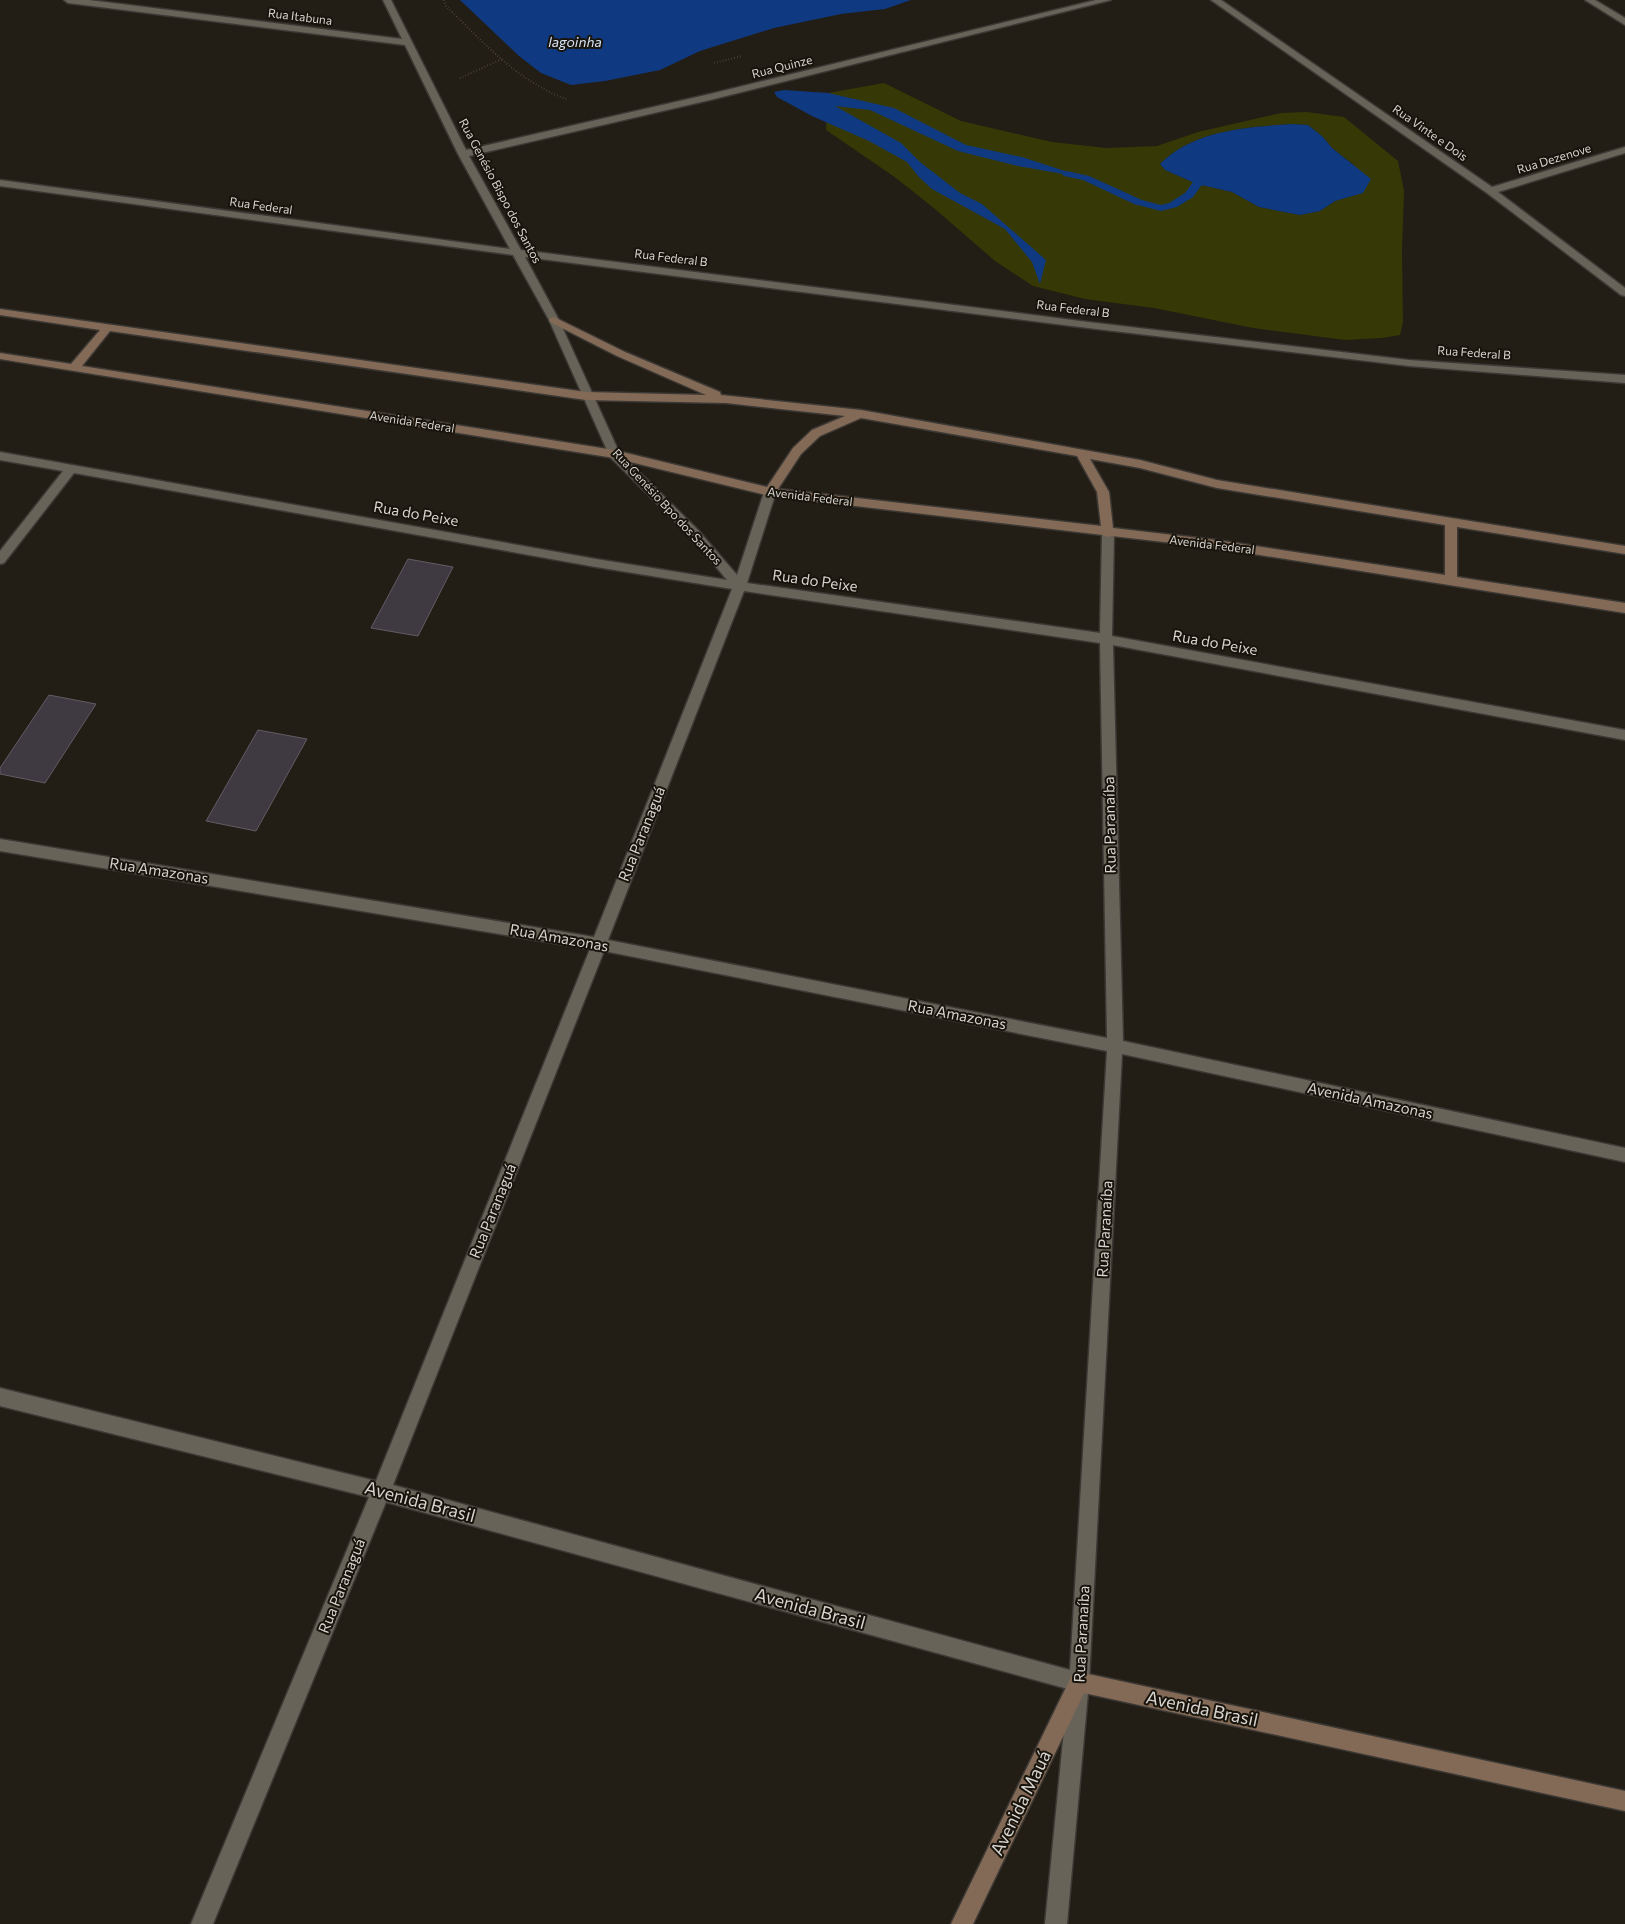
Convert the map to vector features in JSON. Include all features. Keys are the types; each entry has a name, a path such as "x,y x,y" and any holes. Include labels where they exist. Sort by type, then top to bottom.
{"main road":[{"path":"0,312 586,396 726,399 861,414 1140,464 1217,484 1625,550"},
{"path":"554,320 621,354 726,399"},
{"path":"74,368 106,328"},
{"name":"Avenida Federal","path":"0,356 614,454 770,492 1108,533 1216,544 1625,608"},
{"path":"770,492 797,451 816,433 861,414"},
{"path":"1081,454 1103,492 1108,533"},
{"path":"1451,522 1451,580"},
{"name":"Avenida Brasil","path":"1079,1682 1625,1801"},
{"name":"Avenida Mauá","path":"962,1924 1079,1682"}],"street":[{"name":"Rua Itabuna","path":"68,0 408,43"},
{"name":"Rua Genésio Bispo dos Santos","path":"386,0 462,154 554,320 586,396"},
{"name":"Rua Quinze","path":"462,154 710,98 1107,0"},
{"name":"Rua Vinte e Dois","path":"1215,0 1491,191 1625,293"},
{"path":"1589,0 1625,22"},
{"name":"Rua Dezenove","path":"1491,191 1625,150"},
{"name":"Rua Federal","path":"0,183 518,253"},
{"name":"Rua Federal B","path":"518,253 1409,363 1625,379"},
{"name":"Rua Genésio Bpo dos Santos","path":"586,396 614,454 694,533 740,586"},
{"name":"Rua do Peixe","path":"0,456 596,563 740,586 1106,639 1625,735"},
{"path":"0,560 72,468"},
{"name":"Rua Paranaguá","path":"202,1924 381,1491 599,944 740,586 770,492"},
{"name":"Rua Paranaíba","path":"1056,1924 1079,1682 1115,1046 1106,639 1108,533"},
{"name":"Rua Amazonas","path":"0,845 599,944 1115,1046"},
{"name":"Avenida Amazonas","path":"1115,1046 1625,1155"},
{"name":"Avenida Brasil","path":"0,1397 381,1491 1079,1682"}],"path":[{"path":"444,0 446,6 502,59 535,86 553,95 573,100"},
{"path":"712,64 747,55"},
{"path":"458,79 502,59"}],"shaded area":[{"path":"884,83 961,121 1052,142 1106,148 1157,146 1198,132 1281,113 1307,112 1344,117 1398,161 1404,191 1402,252 1403,322 1400,335 1345,340 1253,328 1154,308 1085,299 1033,286 995,261 896,178 826,130 828,93","holes":["1275,125 1308,125 1323,137 1332,148 1354,165 1362,193 1335,201 1320,211 1300,215 1259,207 1232,192 1197,184 1165,170 1160,164 1188,144 1222,132"]}],"water":[{"name":"lagoinha","path":"460,0 911,0 885,9 841,14 774,28 700,51 660,70 605,81 571,85 541,73 519,56"},
{"path":"784,90 828,93 894,108 966,145 1022,157 1086,178 1018,166 958,151 870,110 835,106 901,143 920,162 960,193 982,204 1046,260 1040,284 1032,262 1005,229 932,189 907,162 869,141 812,116 777,97 774,92"},
{"path":"1292,124 1308,125 1323,137 1332,148 1371,179 1363,193 1335,201 1320,211 1300,215 1259,207 1232,192 1197,184 1165,170 1160,164 1173,153 1204,137 1239,129"}],"building":[{"path":"408,559 453,567 418,636 371,628"},
{"path":"49,695 96,704 45,783 0,774 0,768"},
{"path":"258,730 307,739 256,831 206,821"}],"waterway":[{"path":"1067,174 1086,178 1138,202 1161,208 1173,205 1189,195 1197,184 1217,177"}]}
